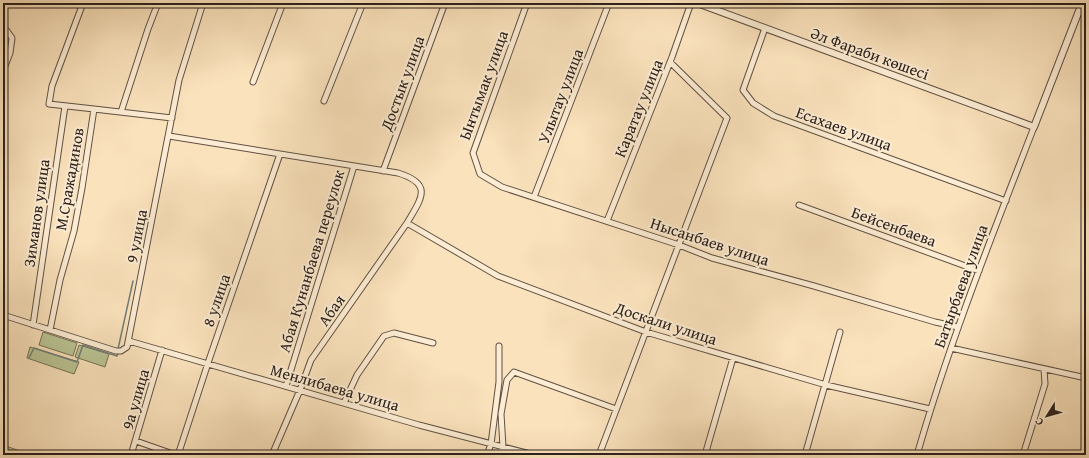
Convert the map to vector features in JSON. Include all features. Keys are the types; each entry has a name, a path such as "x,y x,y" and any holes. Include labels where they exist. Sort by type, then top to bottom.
{"street":[{"path":"83,3 52,86 49,104 94,109"},
{"path":"121,112 158,3"},
{"name":"9 улица","path":"129,340 182,68 203,3"},
{"path":"253,82 283,3"},
{"path":"324,101 363,3"},
{"name":"Достык улица","path":"383,171 445,3"},
{"name":"Ынтымак улица","path":"473,153 527,3"},
{"name":"Улытау улица","path":"534,198 609,3"},
{"name":"Каратау улица","path":"607,221 670,62 691,3"},
{"name":"Әл Фараби көшесі","path":"697,3 1034,127"},
{"path":"1034,127 1082,3"},
{"name":"Есахаев улица","path":"765,28 743,90 753,103 774,116 1006,201"},
{"path":"3,30 7,31 12,38 10,53 3,71"},
{"path":"599,455 727,118 670,62"},
{"name":"Зиманов улица","path":"33,325 66,106"},
{"name":"М.Сражадинов","path":"50,330 60,280 74,231 94,109 172,118"},
{"name":"Батырбаева улица","path":"917,455 950,348 1034,127"},
{"path":"169,136 383,171"},
{"name":"Нысанбаев улица","path":"473,153 480,174 502,187 679,245 712,258 814,286 935,322 958,326"},
{"name":"8 улица","path":"177,455 280,154"},
{"name":"Абая Кунанбаева переулок","path":"286,386 354,166"},
{"name":"Абая","path":"272,455 300,390 311,360 408,223 422,194 421,186 411,177 383,171"},
{"name":"Бейсенбаева","path":"799,205 979,271"},
{"name":"Доскали улица","path":"408,223 498,276 646,332 826,385 930,409"},
{"path":"3,315 116,351 124,350 127,347 129,340"},
{"path":"804,455 826,385 840,332"},
{"path":"344,403 357,375 384,336 394,333 433,343"},
{"name":"Менлибаева улица","path":"129,340 419,425 534,455"},
{"path":"487,455 491,444 499,382 499,346"},
{"path":"950,348 1086,378"},
{"name":"9а улица","path":"131,455 162,350"},
{"path":"705,455 733,358"},
{"path":"1023,455 1045,384 1044,369"},
{"path":"500,455 503,447 501,414 507,380 514,372 616,409"},
{"path":"136,441 177,455"}],"green space":[{"path":"43,332 77,343 73,356 39,345"},
{"path":"79,345 109,354 105,367 75,357"},
{"path":"30,347 79,362 74,374 27,358"},
{"path":"3,445 20,451 18,455 3,455"}],"waterway":[{"path":"118,349 133,281"},
{"path":"29,358 34,348 77,362 83,345 117,356 118,353"}]}
